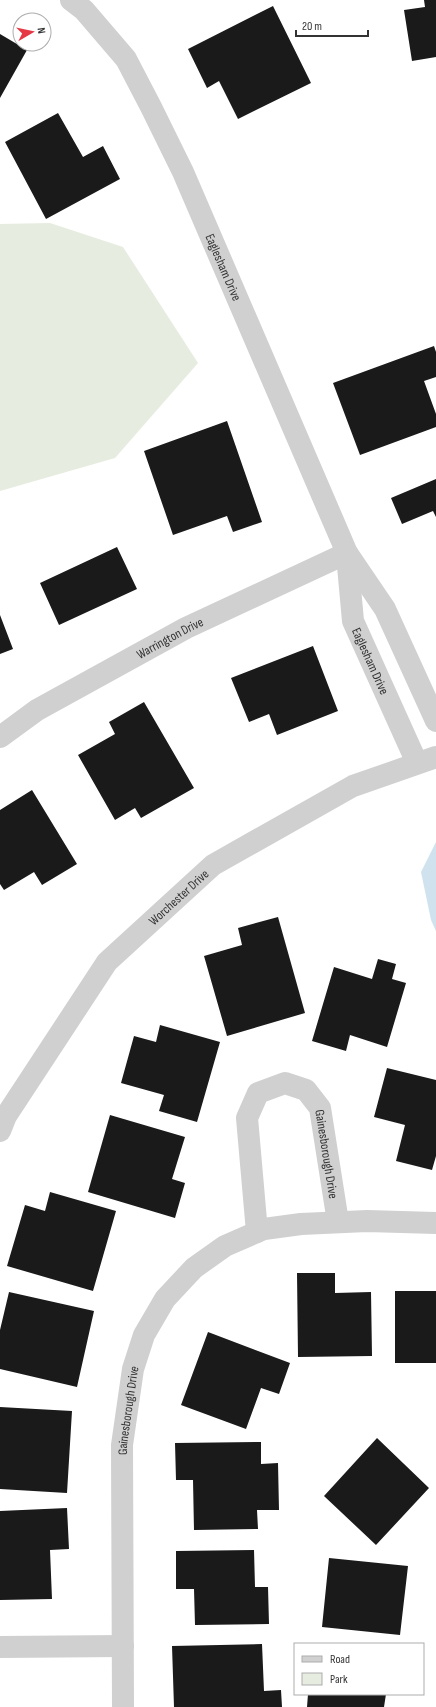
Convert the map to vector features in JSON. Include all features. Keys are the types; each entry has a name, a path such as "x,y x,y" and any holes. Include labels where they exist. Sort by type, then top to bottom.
{"street":[{"name":"Eaglesham Drive","path":"71,0 84,10 126,59 155,114 183,172 347,553 385,609 436,721"},
{"name":"Eaglesham Drive","path":"347,553 354,621 426,760"},
{"name":"Warrington Drive","path":"0,736 37,710 186,628 347,553"},
{"name":"Worchester Drive","path":"0,1131 6,1116 107,962 213,865 353,786 426,760"},
{"name":"Gainesborough Drive","path":"257,1232 246,1118 258,1093 285,1083 306,1090 320,1108 338,1222"},
{"name":"Gainesborough Drive","path":"123,1707 122,1445 133,1369 144,1335 165,1299 194,1268 225,1246 264,1229 301,1224 338,1222 436,1223"},
{"path":"0,1647 123,1646"}],"green space":[{"path":"50,223 123,247 198,363 115,458 0,491 0,224"}],"water":[{"path":"436,842 436,931 431,920 421,872"}],"building":[{"path":"424,0 436,0 436,57 412,61 404,10 425,7"},
{"path":"273,6 311,83 238,119 219,81 207,88 188,49"},
{"path":"0,34 12,41 12,52 26,52 0,98"},
{"path":"58,113 83,157 103,146 120,179 46,219 5,142"},
{"path":"434,346 436,352 436,377 424,381 436,414 436,427 360,455 333,383"},
{"path":"227,421 262,522 233,532 227,516 173,535 144,451"},
{"path":"436,479 436,517 433,511 402,524 391,498"},
{"path":"117,547 137,589 59,625 40,583"},
{"path":"0,615 13,649 0,654"},
{"path":"313,646 338,711 277,735 269,714 249,722 231,678"},
{"path":"144,702 194,788 141,818 135,808 115,820 78,755 115,734 109,722"},
{"path":"32,790 77,864 42,885 34,872 4,890 0,884 0,810"},
{"path":"278,917 305,1013 227,1036 204,956 242,945 238,928"},
{"path":"378,959 396,964 392,979 406,983 387,1047 350,1035 346,1051 312,1041 334,967 372,979"},
{"path":"160,1025 220,1042 197,1122 159,1111 164,1095 121,1083 134,1036 156,1042"},
{"path":"387,1068 436,1080 436,1156 432,1170 396,1161 405,1125 374,1117"},
{"path":"110,1115 185,1137 172,1179 185,1183 175,1218 88,1192"},
{"path":"50,1192 116,1211 93,1291 7,1266 25,1205 45,1211"},
{"path":"297,1273 335,1273 335,1293 371,1292 372,1356 298,1357"},
{"path":"395,1291 436,1291 436,1363 395,1363"},
{"path":"9,1292 94,1311 77,1387 0,1369 0,1330"},
{"path":"208,1332 290,1363 279,1394 261,1388 246,1429 181,1405"},
{"path":"0,1407 72,1411 67,1493 0,1489"},
{"path":"377,1438 429,1488 376,1545 324,1496"},
{"path":"261,1442 261,1464 278,1463 279,1510 257,1510 258,1529 194,1530 193,1480 176,1480 175,1443"},
{"path":"67,1508 69,1549 50,1550 52,1599 0,1600 0,1511"},
{"path":"254,1550 255,1587 268,1587 269,1624 195,1625 194,1589 176,1589 176,1551"},
{"path":"329,1558 408,1566 400,1635 322,1627"},
{"path":"262,1644 264,1691 281,1690 282,1707 174,1707 172,1646"},
{"path":"308,1695 386,1695 384,1707 307,1707"}]}
